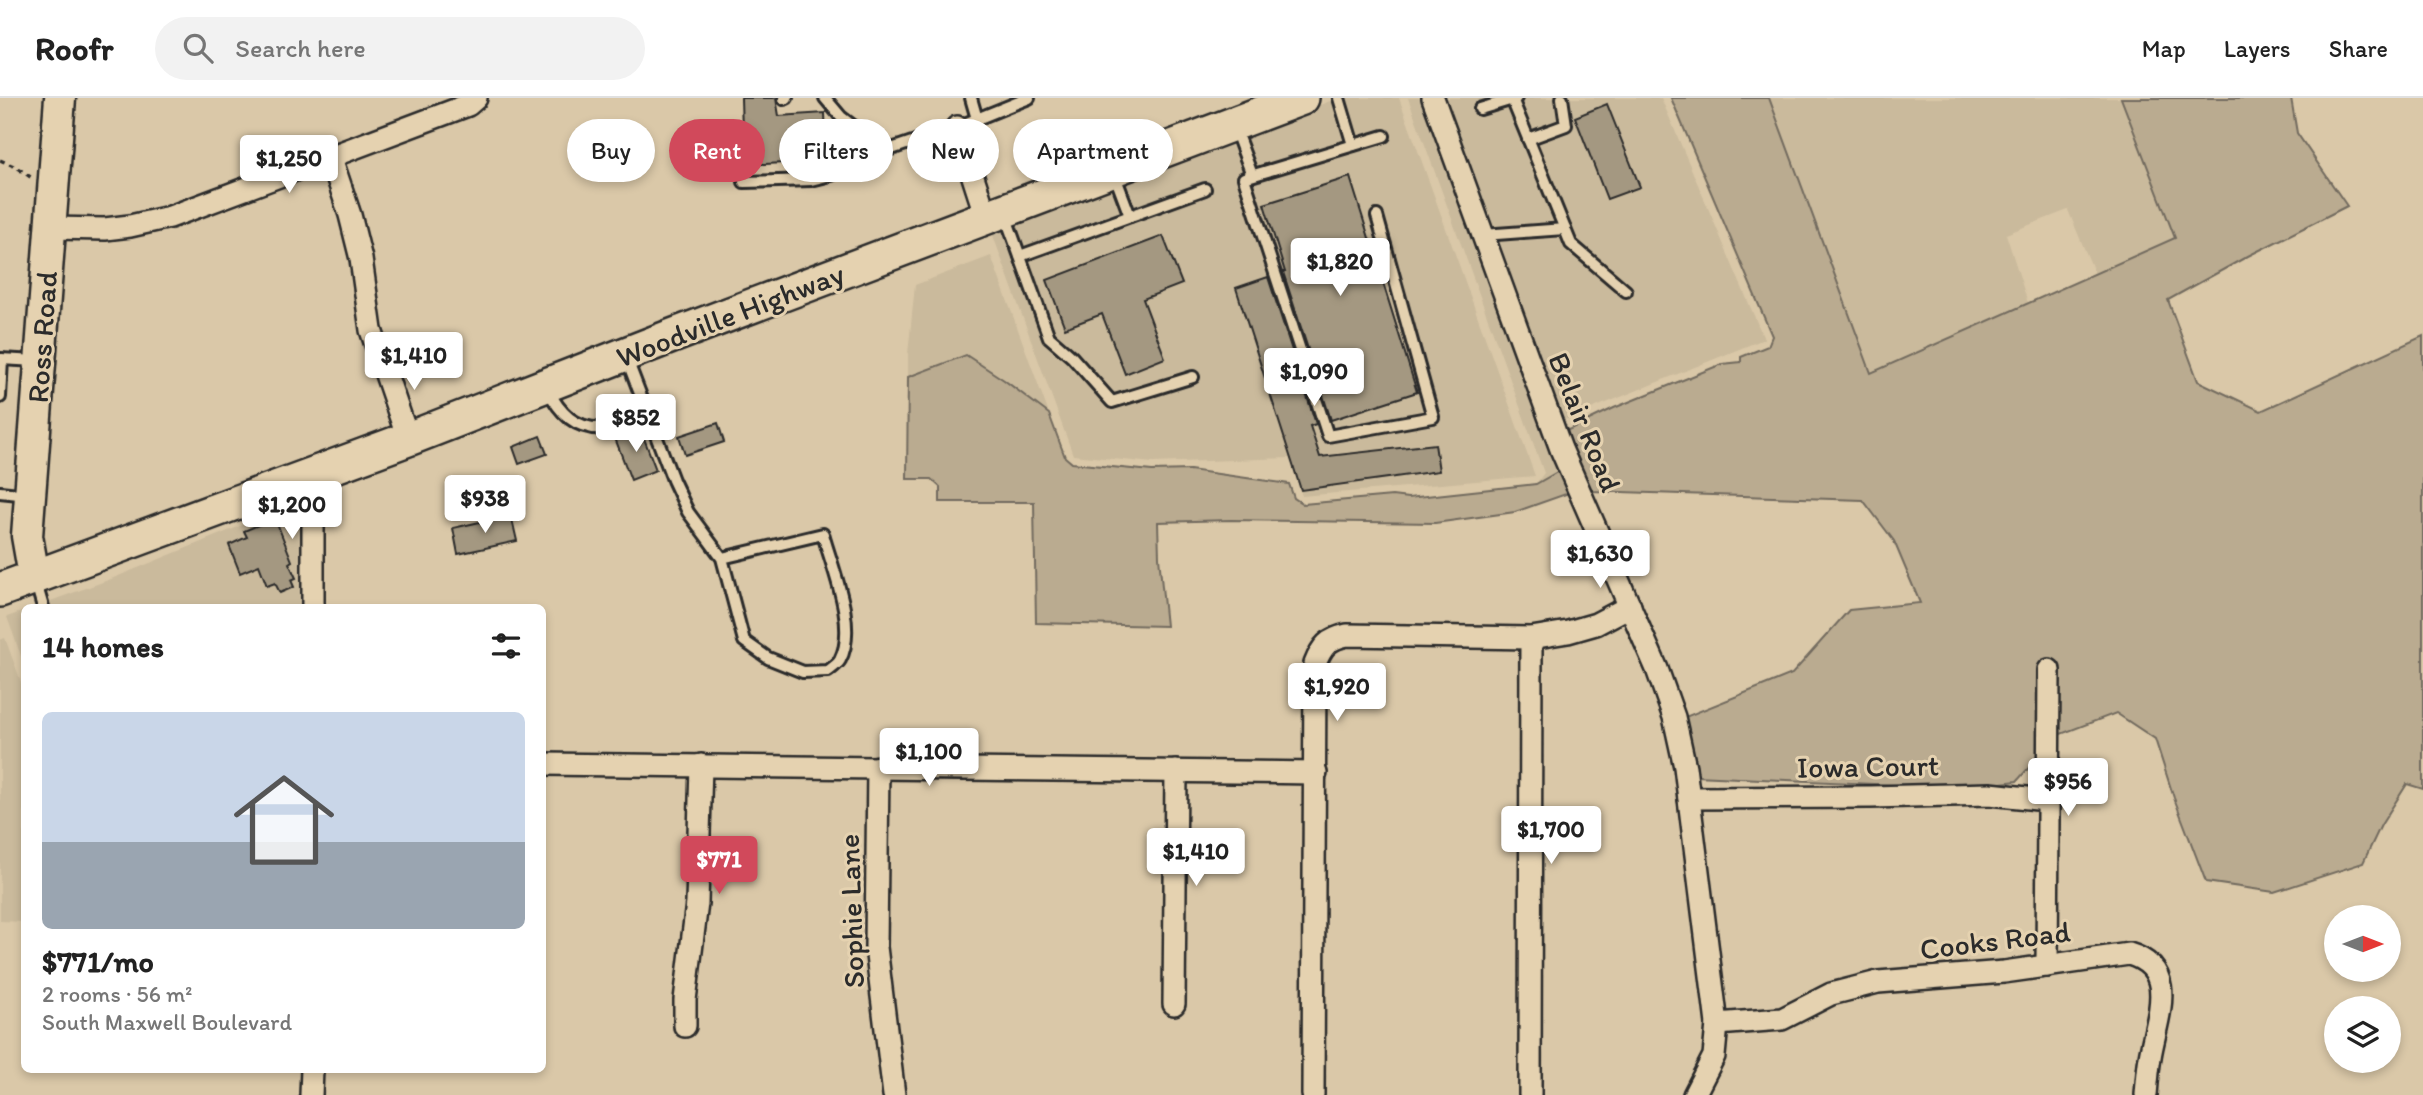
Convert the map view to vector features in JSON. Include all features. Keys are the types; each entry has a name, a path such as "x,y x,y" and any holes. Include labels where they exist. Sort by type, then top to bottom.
{"main road":[{"name":"Woodville Highway","path":"1173,147 1302,98"},
{"name":"Woodville Highway","path":"0,590 39,592 313,475 1081,182"}],"street":[{"name":"Ross Road","path":"39,592 27,536 60,98"},
{"path":"51,228 105,229 170,217 468,105 476,98"},
{"name":"Belair Road","path":"1433,98 1561,449 1657,668 1674,717 1689,798 1717,1024 1714,1056 1694,1095"},
{"path":"331,158 350,215 361,260 371,330 408,439"},
{"path":"981,182 995,214"},
{"path":"313,475 313,604"},
{"path":"1313,1095 1315,664 1321,648 1332,638 1347,635 1531,638 1596,624 1630,606"},
{"path":"1530,1095 1531,638"},
{"path":"2047,966 2049,670"},
{"path":"546,764 1316,773"},
{"path":"685,1026 685,1000 697,903 701,765"},
{"name":"Sophie Lane","path":"878,767 876,947 894,1095"},
{"path":"1174,1004 1176,771"},
{"name":"Iowa Court","path":"1689,798 1990,794 2047,800"},
{"name":"Cooks Road","path":"1717,1024 1782,1018 1831,994 1878,982 2047,966 2129,954 2140,957 2152,966 2157,973 2161,998 2146,1095"},
{"path":"312,1073 312,1095"}],"lane":[{"path":"825,98 844,119"},
{"path":"971,98 977,119 1029,98"},
{"path":"1339,98 1353,145"},
{"path":"1528,139 1566,125 1562,98"},
{"path":"1480,109 1514,99 1572,244 1626,291"},
{"path":"1233,124 1252,175"},
{"path":"1377,216 1433,417 1328,436 1244,178 1384,136"},
{"path":"1117,182 1130,216"},
{"path":"1020,256 1205,189"},
{"path":"995,214 1020,256 1049,337 1072,357 1112,402 1193,377"},
{"path":"1483,235 1565,229"},
{"path":"625,354 688,512 722,558 744,641 768,657 803,672 828,671 840,661 845,639 843,598 823,534 722,558"},
{"path":"0,397 1,359 40,361"},
{"path":"545,385 558,410 571,421 586,426 607,428 648,414"},
{"path":"0,492 30,495"}],"path":[{"path":"0,160 16,167 54,194"}],"shaded area":[{"path":"1338,98 1399,98 1535,476 1302,496 1290,458 1153,463 1073,455 991,230 1117,182 1173,182 1173,161"},
{"path":"1408,98 1422,98 1559,471 1545,480 1538,481 1544,473"},
{"path":"1445,98 1661,98 1764,339 1564,420"},
{"path":"1671,98 1769,98 1871,373 2175,238 2121,98 2291,98 2297,133 2347,206 2168,300 2198,381 2261,411 2423,336 2423,789 2407,784 2381,825 2363,863 2274,892 2206,882 2155,739 2116,713 2058,735 2017,781 1961,788 1696,776 1685,717 1792,674 1849,610 1920,603 1894,541 1863,500 1591,491 1566,431 1614,408 1722,364 1741,362 1741,357 1768,346 1772,336"},
{"path":"1769,98 2121,98 2176,238 2095,274 2068,210 2006,234 2028,303 1870,373"},
{"path":"991,256 1049,414 966,355 908,377 915,285"},
{"path":"966,355 1049,414 1065,457 1072,463 1152,471 1190,470 1289,484 1294,498 1303,504 1392,496 1408,498 1536,484 1559,471 1569,493 1515,512 1435,523 1231,520 1158,522 1166,626 1036,623 1034,502 940,502 940,487 931,479 907,479 908,377"},
{"path":"294,504 306,530 303,604 42,604 111,579"},
{"path":"21,612 21,656 7,617"},
{"path":"5,638 21,682 21,922 0,921 0,640"}],"building":[{"path":"741,98 776,98 779,116 825,113 825,119 779,119 779,163 765,164 765,119 742,119"},
{"path":"1607,104 1640,187 1607,199 1575,117"},
{"path":"1350,177 1417,392 1331,420 1264,204"},
{"path":"1163,236 1182,284 1143,299 1165,358 1125,374 1102,314 1065,328 1047,280"},
{"path":"1268,277 1316,424 1310,426 1320,457 1435,444 1439,471 1301,490 1236,288"},
{"path":"718,423 724,442 685,455 679,436"},
{"path":"640,428 656,470 631,480 615,438"},
{"path":"540,436 547,454 519,464 513,447"},
{"path":"511,515 517,541 458,554 453,528"},
{"path":"275,518 296,578 291,580 294,587 280,593 275,583 267,586 259,565 240,573 229,545 247,537 244,531"}]}
